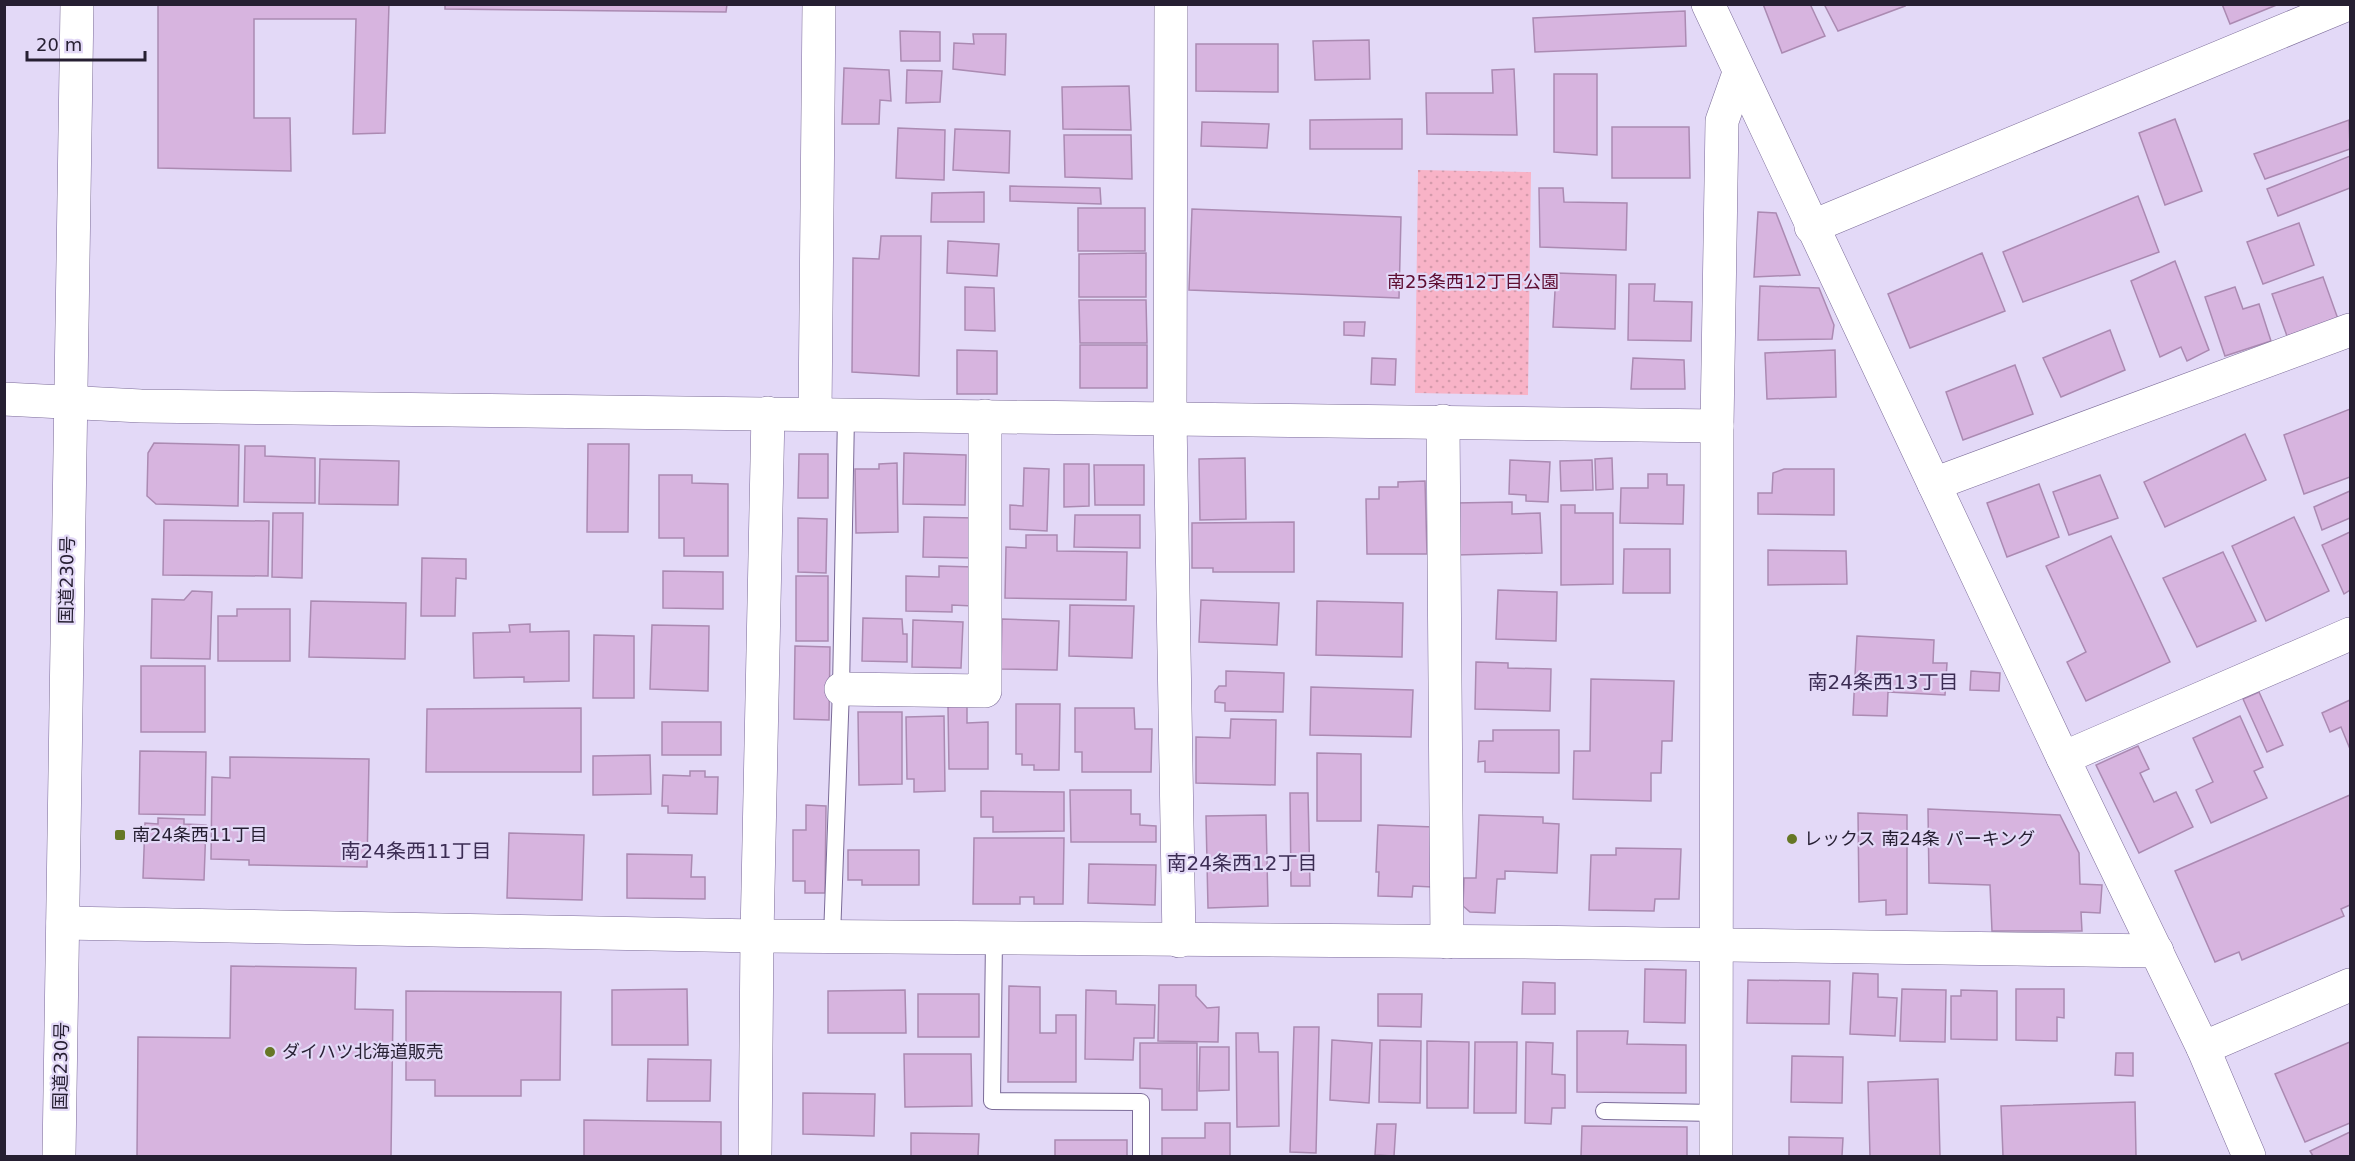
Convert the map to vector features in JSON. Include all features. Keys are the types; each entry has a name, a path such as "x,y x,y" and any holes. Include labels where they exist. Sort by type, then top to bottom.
{"main road":[{"name":"国道230号","path":"59,1156 77,4"},
{"path":"819,4 830,414"},
{"path":"1172,4 1170,418 1179,941"},
{"path":"1708,4 1811,227 2203,1048 2249,1156"},
{"path":"1811,227 2348,4"},
{"path":"1716,1156 1717,426 1722,121 1739,73"},
{"path":"1934,484 2350,330"},
{"path":"4,399 141,406 1717,426"},
{"path":"755,1156 757,936 768,413"},
{"path":"841,689 985,691 985,416"},
{"path":"1443,421 1447,942"},
{"path":"2063,758 2350,634"},
{"path":"63,923 757,936 2157,951"},
{"path":"2203,1048 2350,985"}],"lane":[{"path":"830,414 841,689 832,937"},
{"path":"994,939 992,1101 1141,1102 1141,1156"},
{"path":"1604,1111 1716,1113"}],"green space":[{"name":"南25条西12丁目公園","path":"1418,170 1531,172 1528,395 1415,393"}],"building":[{"path":"158,4 389,4 385,133 353,134 356,19 254,19 254,118 290,118 291,171 158,168"},
{"path":"445,4 727,4 726,12 445,9"},
{"path":"1763,4 1810,4 1825,36 1782,53"},
{"path":"1824,4 1904,4 1905,6 1838,31"},
{"path":"2222,4 2279,4 2230,24"},
{"path":"1685,11 1686,46 1535,52 1533,18"},
{"path":"900,31 940,32 940,61 901,61"},
{"path":"973,34 1006,34 1005,75 953,69 954,43 974,44"},
{"path":"1369,40 1370,79 1315,80 1313,41"},
{"path":"1196,44 1278,44 1278,92 1196,91"},
{"path":"844,68 889,70 891,101 880,100 879,124 842,124"},
{"path":"1514,69 1517,135 1427,134 1426,93 1493,93 1492,70"},
{"path":"907,70 942,71 940,102 906,103"},
{"path":"1554,74 1597,74 1597,155 1554,152"},
{"path":"1129,86 1131,130 1063,129 1062,87"},
{"path":"1402,119 1402,149 1310,149 1310,120"},
{"path":"2175,119 2202,191 2165,205 2139,133"},
{"path":"2349,120 2350,149 2265,179 2254,154"},
{"path":"1202,122 1269,124 1267,148 1201,146"},
{"path":"1612,127 1689,127 1690,178 1612,178"},
{"path":"898,128 945,130 944,180 896,178"},
{"path":"955,129 1010,131 1009,173 953,170"},
{"path":"1064,135 1131,135 1132,179 1065,177"},
{"path":"2350,156 2350,188 2278,216 2267,189"},
{"path":"1010,186 1100,188 1101,204 1010,201"},
{"path":"1539,188 1563,188 1564,202 1627,203 1626,250 1540,247"},
{"path":"984,192 984,222 931,222 932,193"},
{"path":"2138,196 2159,252 2023,302 2003,252"},
{"path":"1078,208 1145,208 1145,251 1078,251"},
{"path":"1192,209 1401,217 1399,298 1189,290"},
{"path":"1758,212 1776,213 1800,275 1754,277"},
{"path":"2299,223 2314,265 2263,284 2247,242"},
{"path":"881,236 921,236 919,376 852,372 853,258 879,259"},
{"path":"948,241 999,244 997,276 947,273"},
{"path":"1146,253 1146,297 1079,297 1079,254"},
{"path":"1982,253 2005,311 1910,348 1888,294"},
{"path":"2175,261 2209,350 2187,361 2181,347 2160,357 2131,281"},
{"path":"1556,273 1616,275 1615,329 1553,327"},
{"path":"2323,277 2338,319 2287,336 2272,294"},
{"path":"1629,284 1655,284 1654,301 1692,302 1691,341 1628,340"},
{"path":"1760,286 1819,288 1834,325 1832,339 1758,340"},
{"path":"965,287 994,288 995,331 965,330"},
{"path":"2235,287 2243,309 2259,304 2271,341 2225,356 2205,297"},
{"path":"1079,300 1146,300 1147,343 1080,343"},
{"path":"1344,322 1365,322 1364,336 1344,335"},
{"path":"2110,330 2125,370 2061,397 2043,358"},
{"path":"1080,345 1147,345 1147,388 1080,388"},
{"path":"957,350 997,351 997,394 957,394"},
{"path":"1835,350 1836,397 1767,399 1765,353"},
{"path":"1372,358 1396,359 1395,385 1371,384"},
{"path":"1633,358 1684,360 1685,389 1631,389"},
{"path":"2015,365 2033,414 1963,440 1946,392"},
{"path":"2350,409 2350,477 2304,494 2284,435"},
{"path":"2245,434 2266,480 2165,527 2144,482"},
{"path":"154,443 239,445 238,506 156,504 147,496 148,453"},
{"path":"588,444 629,444 628,532 587,532"},
{"path":"245,446 265,446 265,456 315,458 315,503 244,502"},
{"path":"904,453 966,455 965,505 903,504"},
{"path":"799,454 828,454 828,498 798,498"},
{"path":"1245,458 1246,519 1200,520 1199,459"},
{"path":"1612,458 1613,489 1596,490 1595,459"},
{"path":"320,459 399,461 398,505 319,504"},
{"path":"1510,460 1550,462 1548,502 1526,501 1526,495 1509,494"},
{"path":"1592,460 1593,490 1561,491 1560,461"},
{"path":"897,463 898,532 856,533 855,469 879,469 879,464"},
{"path":"1064,464 1089,464 1089,506 1064,507"},
{"path":"1094,465 1144,465 1144,505 1095,505"},
{"path":"1024,468 1049,469 1047,531 1010,529 1010,505 1023,506"},
{"path":"1784,469 1834,469 1834,515 1758,514 1758,493 1772,493 1773,473"},
{"path":"1648,474 1667,474 1667,485 1684,485 1683,524 1620,523 1621,488 1648,488"},
{"path":"659,475 692,475 692,483 728,484 728,556 684,556 684,538 659,538"},
{"path":"2100,475 2118,518 2069,535 2053,492"},
{"path":"1425,481 1427,554 1367,554 1366,499 1379,499 1379,487 1398,487 1398,482"},
{"path":"2039,484 2059,537 2007,557 1987,503"},
{"path":"2350,491 2350,518 2322,530 2314,507"},
{"path":"1512,502 1512,514 1540,513 1542,553 1456,555 1455,503"},
{"path":"1561,505 1575,505 1575,513 1613,513 1613,584 1561,585"},
{"path":"273,513 303,513 302,578 272,577"},
{"path":"1075,515 1140,515 1140,548 1074,547"},
{"path":"924,517 975,518 974,558 923,557"},
{"path":"2294,517 2329,591 2266,621 2232,546"},
{"path":"798,518 827,519 826,573 798,572"},
{"path":"164,520 269,521 268,576 163,575"},
{"path":"1294,522 1294,572 1213,572 1213,568 1192,568 1192,523"},
{"path":"2350,532 2350,590 2344,594 2322,545"},
{"path":"1026,535 1057,535 1057,551 1127,552 1126,600 1005,598 1006,547 1026,548"},
{"path":"2111,536 2170,662 2086,701 2067,662 2086,652 2046,566"},
{"path":"1624,549 1670,549 1670,593 1623,593"},
{"path":"1768,550 1846,551 1847,584 1768,585"},
{"path":"2223,552 2256,621 2197,647 2163,578"},
{"path":"422,558 466,559 466,579 456,578 455,616 421,616"},
{"path":"939,566 974,567 973,606 952,605 952,612 906,611 906,576 939,577"},
{"path":"663,571 723,572 723,609 663,608"},
{"path":"796,576 828,576 828,641 796,641"},
{"path":"1498,590 1557,592 1556,641 1496,639"},
{"path":"192,591 212,592 210,659 151,658 152,599 184,600"},
{"path":"1201,600 1279,603 1277,645 1199,642"},
{"path":"311,601 406,603 405,659 309,657"},
{"path":"1317,601 1403,603 1402,657 1316,655"},
{"path":"1070,605 1134,606 1132,658 1069,656"},
{"path":"237,609 290,609 290,661 218,661 218,616 237,616"},
{"path":"863,618 902,619 903,634 907,634 907,662 862,661"},
{"path":"1002,619 1059,621 1057,670 1001,669"},
{"path":"913,620 963,622 961,668 912,667"},
{"path":"530,624 530,632 569,631 569,681 524,682 524,677 474,678 473,633 510,632 509,625"},
{"path":"652,625 709,626 708,691 650,689"},
{"path":"594,635 634,636 634,698 593,698"},
{"path":"1857,636 1934,640 1933,663 1947,663 1945,695 1888,692 1887,716 1853,715"},
{"path":"795,646 830,647 829,720 794,719"},
{"path":"1476,662 1508,663 1508,668 1551,669 1550,711 1475,709"},
{"path":"141,666 205,666 205,732 141,732"},
{"path":"1226,671 1284,673 1283,712 1225,711 1225,703 1215,702 1215,691 1219,686 1226,686"},
{"path":"1971,671 2000,673 1999,691 1970,690"},
{"path":"1591,679 1674,681 1672,741 1662,741 1661,773 1651,773 1651,801 1573,799 1574,751 1590,751"},
{"path":"1311,687 1413,690 1411,737 1310,735"},
{"path":"2259,692 2283,745 2267,752 2243,699"},
{"path":"2350,700 2350,749 2341,727 2330,732 2322,713"},
{"path":"1016,704 1060,704 1059,770 1034,770 1034,765 1022,765 1022,754 1016,754"},
{"path":"948,706 967,706 967,723 988,722 988,769 949,769"},
{"path":"581,708 581,772 426,772 427,709"},
{"path":"1075,708 1134,708 1135,729 1152,729 1151,772 1082,772 1082,752 1075,752"},
{"path":"858,712 902,712 902,784 859,785"},
{"path":"944,716 945,791 914,792 914,779 907,779 906,717"},
{"path":"2240,716 2263,767 2254,771 2267,798 2211,823 2196,790 2213,782 2193,738"},
{"path":"1231,719 1276,720 1275,785 1196,783 1196,737 1230,738"},
{"path":"662,722 721,722 721,755 662,755"},
{"path":"1493,730 1559,730 1559,773 1485,772 1485,761 1478,762 1479,741 1493,741"},
{"path":"2138,746 2149,769 2140,773 2154,802 2176,792 2193,827 2139,853 2096,765"},
{"path":"140,751 206,752 205,815 139,814"},
{"path":"1317,753 1361,754 1361,821 1317,821"},
{"path":"650,755 651,794 593,795 593,756"},
{"path":"230,757 369,759 367,867 249,865 249,860 211,859 212,777 230,778"},
{"path":"690,771 705,771 705,777 718,777 717,814 668,813 668,806 662,806 663,775 690,776"},
{"path":"1070,790 1131,790 1131,814 1140,814 1140,825 1156,826 1156,842 1071,842"},
{"path":"981,791 1064,792 1064,831 993,832 993,817 981,817"},
{"path":"1290,793 1308,793 1310,886 1291,886"},
{"path":"2350,795 2350,905 2341,909 2344,916 2242,960 2239,952 2215,962 2175,871"},
{"path":"806,805 826,806 825,893 805,893 805,881 793,881 793,830 806,830"},
{"path":"1928,809 2060,815 2079,853 2080,884 2102,885 2100,913 2081,912 2082,931 1992,931 1990,885 1929,883"},
{"path":"1858,813 1907,815 1907,914 1886,915 1886,900 1859,902"},
{"path":"1266,815 1268,906 1208,908 1206,816"},
{"path":"1479,815 1543,817 1543,823 1559,824 1557,873 1505,871 1505,879 1497,879 1495,913 1470,912 1463,906 1464,878 1476,878"},
{"path":"158,818 184,819 184,824 206,825 204,880 143,878 145,823 158,824"},
{"path":"1378,825 1434,827 1432,887 1413,886 1412,897 1378,896 1379,872 1376,872"},
{"path":"509,833 584,835 582,900 507,898"},
{"path":"974,838 1064,838 1063,904 1034,904 1034,897 1020,897 1020,904 973,904"},
{"path":"1616,848 1681,849 1679,899 1655,899 1654,911 1589,910 1591,855 1616,855"},
{"path":"848,850 919,850 919,885 862,885 862,880 848,880"},
{"path":"627,854 692,855 691,877 705,877 705,899 627,898"},
{"path":"1089,864 1156,865 1155,905 1088,903"},
{"path":"231,966 356,968 355,1009 393,1010 391,1156 137,1156 138,1037 230,1038"},
{"path":"1645,969 1686,970 1685,1023 1644,1022"},
{"path":"1853,973 1878,974 1878,997 1897,998 1895,1036 1850,1034"},
{"path":"1748,980 1830,981 1829,1024 1747,1023"},
{"path":"1523,982 1555,983 1555,1014 1522,1014"},
{"path":"1159,985 1196,985 1196,996 1207,1008 1219,1007 1218,1042 1158,1041"},
{"path":"1009,986 1040,987 1040,1033 1056,1033 1056,1015 1076,1015 1076,1082 1008,1082"},
{"path":"687,989 688,1045 612,1045 612,990"},
{"path":"1902,989 1946,990 1945,1042 1900,1041"},
{"path":"2016,989 2064,989 2064,1018 2057,1017 2057,1041 2016,1040"},
{"path":"905,990 906,1033 828,1033 828,991"},
{"path":"1086,990 1116,991 1116,1004 1155,1005 1154,1038 1134,1038 1133,1060 1085,1059"},
{"path":"1961,990 1997,991 1997,1040 1951,1039 1951,996 1961,996"},
{"path":"406,991 561,992 560,1080 521,1080 521,1096 435,1096 435,1080 406,1080"},
{"path":"918,994 979,994 979,1037 918,1037"},
{"path":"1378,994 1422,994 1421,1027 1378,1026"},
{"path":"1294,1027 1319,1027 1316,1153 1290,1152"},
{"path":"1577,1031 1628,1031 1627,1044 1686,1045 1686,1093 1577,1092"},
{"path":"1236,1033 1258,1033 1259,1052 1278,1052 1279,1126 1237,1127"},
{"path":"1332,1040 1372,1043 1369,1103 1330,1100"},
{"path":"1380,1040 1421,1041 1420,1103 1379,1102"},
{"path":"1427,1041 1469,1042 1468,1108 1427,1108"},
{"path":"1475,1042 1517,1042 1516,1113 1474,1113"},
{"path":"1526,1042 1553,1043 1552,1074 1565,1075 1565,1108 1552,1108 1551,1124 1525,1123"},
{"path":"2350,1042 2350,1123 2305,1142 2275,1074"},
{"path":"1140,1043 1197,1043 1197,1110 1162,1110 1162,1089 1140,1088"},
{"path":"1200,1047 1229,1047 1229,1090 1199,1091"},
{"path":"2116,1053 2133,1053 2133,1076 2115,1075"},
{"path":"904,1054 971,1054 972,1106 905,1107"},
{"path":"1792,1056 1843,1057 1842,1103 1791,1102"},
{"path":"648,1059 711,1060 710,1101 647,1101"},
{"path":"1938,1079 1940,1156 1870,1156 1868,1082"},
{"path":"803,1093 875,1094 874,1136 803,1134"},
{"path":"2135,1102 2136,1156 2003,1156 2001,1106"},
{"path":"584,1120 721,1122 721,1156 584,1156"},
{"path":"1205,1123 1230,1123 1230,1156 1162,1156 1162,1138 1205,1138"},
{"path":"1377,1124 1396,1124 1394,1156 1375,1155"},
{"path":"1582,1126 1687,1127 1687,1156 1581,1156"},
{"path":"2350,1132 2350,1156 2313,1156 2310,1151"},
{"path":"911,1133 979,1134 978,1156 911,1156"},
{"path":"1789,1137 1843,1138 1842,1156 1789,1156"},
{"path":"1055,1140 1127,1140 1127,1156 1055,1156"}],"place":[{"name":"南24条西11丁目","path":"120,835"},
{"name":"レックス 南24条 パーキング","path":"1792,839"},
{"name":"ダイハツ北海道販売","path":"270,1052"}],"district":[{"name":"南24条西13丁目","path":"1883,682"},
{"name":"南24条西11丁目","path":"416,851"},
{"name":"南24条西12丁目","path":"1242,863"}]}
